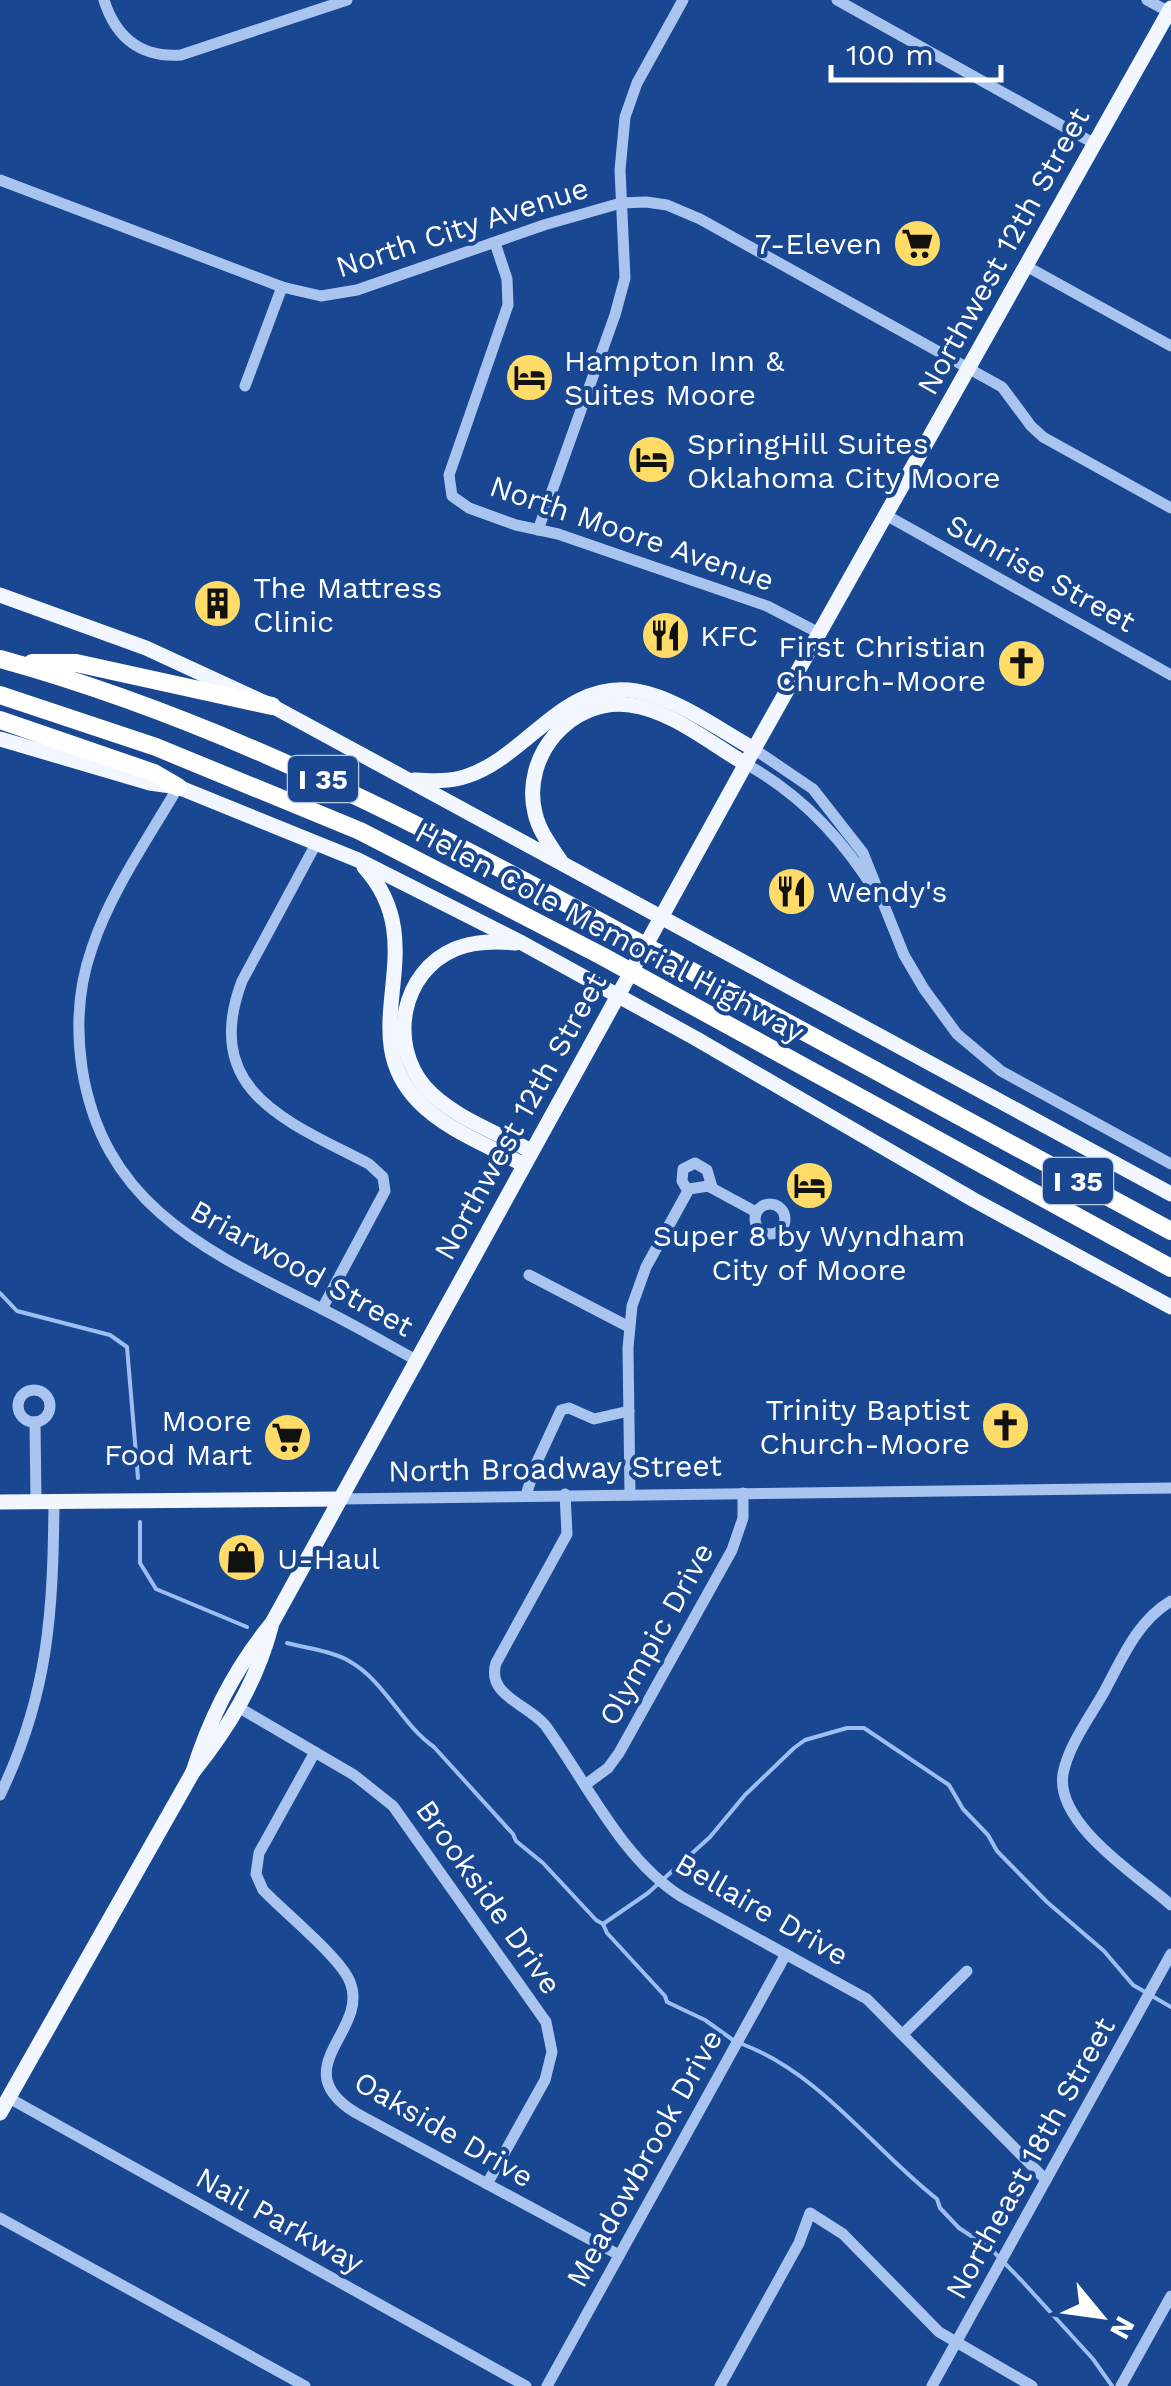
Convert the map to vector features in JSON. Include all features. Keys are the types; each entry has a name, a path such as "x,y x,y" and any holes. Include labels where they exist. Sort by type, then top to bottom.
{"highway":[{"path":"6,660 76,664 272,706"},
{"name":"Helen Cole Memorial Highway","path":"6,660 178,720 373,801 515,874 1171,1231"},
{"name":"Helen Cole Memorial Highway","path":"0,695 156,747 360,831 602,956 1171,1268"},
{"path":"0,720 128,763 178,787"}],"main road":[{"name":"Northwest 12th Street","path":"272,1624 750,756 1170,10"},
{"path":"0,595 146,648 272,706 1171,1194"},
{"path":"411,780 444,782 480,770 572,703 618,690 660,698 750,756"},
{"path":"563,863 540,826 532,794 545,747 573,718 600,706 632,705 750,756"},
{"path":"0,738 150,783 178,787 358,860 522,943 695,1038 974,1200 1171,1307"},
{"path":"358,860 386,896 394,919 397,946 390,1038 402,1079 428,1111 528,1158"},
{"path":"522,943 478,942 444,955 415,986 406,1006 403,1030 408,1059 432,1095 528,1158"},
{"name":"North Broadway Street","path":"0,1502 340,1498"},
{"path":"193,1772 206,1729 244,1656 272,1624"},
{"path":"3,2107 193,1772 222,1736 261,1666 272,1624"},
{"path":"220,1704 238,1707"}],"street":[{"path":"104,0 126,39 141,50 164,56 181,55 347,0"},
{"path":"538,530 620,296 626,258 622,138 631,96 684,0"},
{"path":"836,0 1094,144"},
{"path":"1147,0 1170,10"},
{"name":"North City Avenue","path":"0,180 282,287 321,296 350,292 622,202 646,202 682,210 968,368 1010,395 1030,426 1043,437 1171,508"},
{"name":"North Moore Avenue","path":"495,242 507,279 508,305 449,474 452,496 469,508 767,606 819,633"},
{"path":"1026,266 1171,346"},
{"path":"245,386 282,287"},
{"name":"Sunrise Street","path":"886,515 1171,675"},
{"path":"750,756 813,789 863,853 904,955 946,1021 971,1047 1024,1084 1171,1164"},
{"name":"Briarwood Street","path":"178,787 113,900 92,946 78,1011 85,1085 94,1115 119,1166 154,1210 198,1244 416,1360"},
{"path":"317,842 242,981 234,1000 230,1033 237,1067 262,1104 369,1164 383,1177 380,1200 322,1309"},
{"path":"688,1191 682,1181 683,1169 695,1163 710,1173 712,1187"},
{"path":"630,1494 629,1327 645,1270 688,1191 700,1185 712,1187 756,1212"},
{"path":"529,1275 629,1327"},
{"path":"526,1495 561,1410 569,1408 594,1419 629,1410"},
{"path":"35,1422 36,1502"},
{"name":"North Broadway Street","path":"340,1498 1171,1488"},
{"name":"Olympic Drive","path":"585,1785 620,1753 732,1550 743,1518 743,1493"},
{"name":"Bellaire Drive","path":"565,1494 567,1534 496,1663 493,1677 501,1692 533,1712 654,1876 674,1892 860,1994 1046,2180"},
{"path":"0,1795 32,1714 48,1644 54,1501"},
{"path":"1171,1601 1149,1618 1134,1638 1072,1750 1062,1780 1069,1808 1085,1831 1171,1905"},
{"name":"Brookside Drive","path":"238,1707 369,1786 402,1815 546,2022 552,2052 544,2080 487,2184"},
{"name":"Oakside Drive","path":"315,1752 259,1853 256,1874 271,1898 350,1980 352,2008 326,2065 328,2084 342,2105 619,2256"},
{"name":"Meadowbrook Drive","path":"547,2386 786,1954"},
{"name":"Northeast 18th Street","path":"932,2386 1171,1954"},
{"path":"902,2034 967,1971"},
{"name":"Nail Parkway","path":"3,2107 526,2386"},
{"path":"720,2386 799,2243 810,2213 843,2234 939,2332 1032,2386"},
{"path":"0,2218 306,2386"},
{"path":"1122,2386 1171,2296"}],"waterway":[{"path":"0,1293 17,1311 110,1335 127,1347 138,1478"},
{"path":"140,1522 140,1563 156,1589 247,1627"},
{"path":"287,1643 335,1655 362,1669 516,1841 603,1924 667,2002 705,2020 733,2040"},
{"path":"603,1924 648,1893 710,1837 745,1795 794,1748 805,1740 847,1728 864,1728 949,1785 997,1851 1047,1902 1104,1951 1133,1985 1171,2007"},
{"path":"742,2044 770,2057 821,2093 937,2199 940,2208 959,2228 991,2249 1022,2281 1093,2359 1112,2386"}],"place":[{"name":"7-Eleven","path":"917,243"},
{"name":"Hampton Inn & Suites Moore","path":"529,377"},
{"name":"SpringHill Suites Oklahoma City Moore","path":"652,460"},
{"name":"The Mattress Clinic","path":"218,604"},
{"name":"KFC","path":"665,635"},
{"name":"First Christian Church-Moore","path":"1021,663"},
{"name":"Wendy's","path":"792,891"},
{"name":"Super 8 by Wyndham City of Moore","path":"809,1186"},
{"name":"Trinity Baptist Church-Moore","path":"1005,1426"},
{"name":"Moore Food Mart","path":"287,1437"},
{"name":"U-Haul","path":"242,1558"}]}
